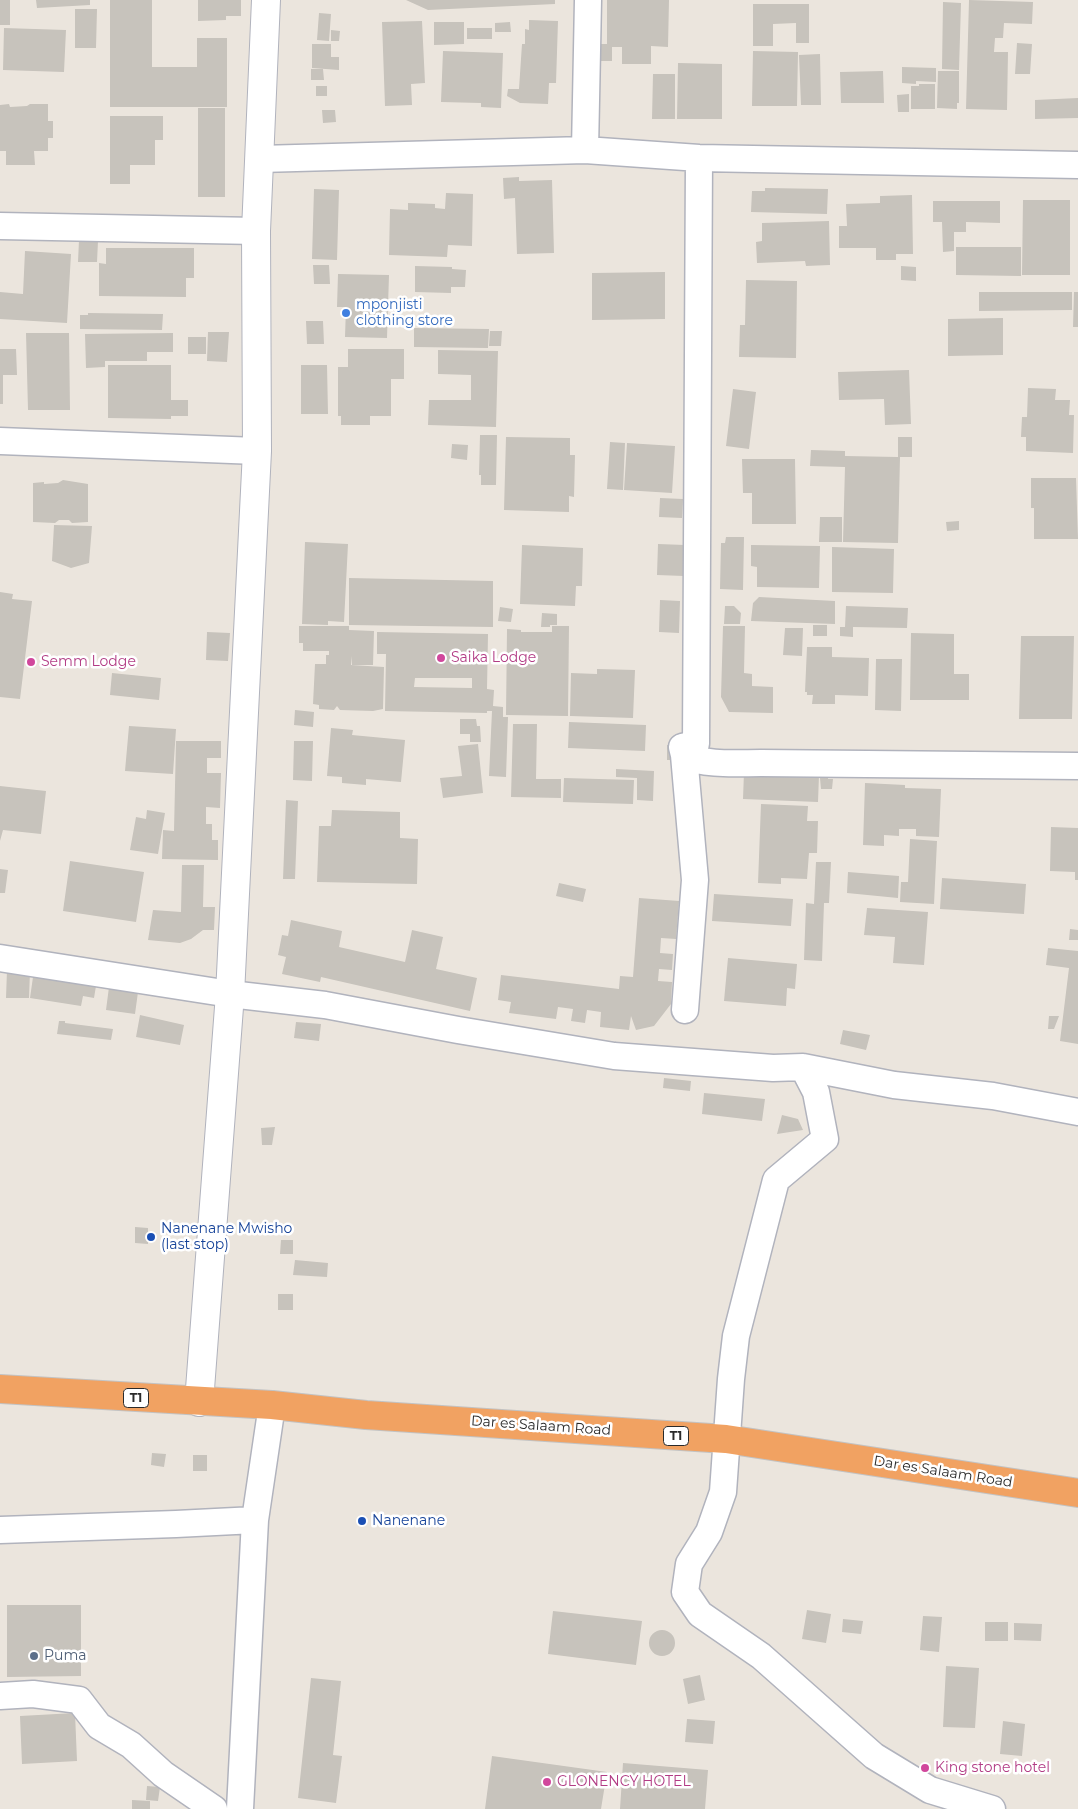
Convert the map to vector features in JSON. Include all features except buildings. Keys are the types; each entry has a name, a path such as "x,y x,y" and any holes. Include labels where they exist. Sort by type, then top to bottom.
{"highway":[{"name":"Dar es Salaam Road","path":"0,1389 272,1405 376,1415 726,1439 1078,1492"}],"street":[{"path":"199,1402 230,994 258,451 256,231 266,0"},
{"path":"585,150 588,0"},
{"path":"260,159 585,150 699,158 1078,165"},
{"path":"685,1010 695,880 682,747 696,744 699,158"},
{"path":"0,226 256,231"},
{"path":"0,441 258,451"},
{"path":"684,755 692,759 709,762 761,764 1078,766"},
{"path":"0,958 230,994 325,1005 458,1030 614,1056 773,1068 803,1067 894,1085 993,1096 1078,1112"},
{"path":"803,1067 816,1092 825,1139 776,1180 736,1336 723,1492 709,1532 689,1564 685,1592 700,1614 761,1656 874,1756 930,1790 992,1809"},
{"path":"240,1809 256,1520 272,1405"},
{"path":"0,1530 256,1520"},
{"path":"0,1696 33,1694 79,1700 99,1726 131,1745 163,1774 214,1809"}],"place":[{"name":"mponjisti clothing store","path":"346,313"},
{"name":"Saika Lodge","path":"441,658"},
{"name":"Semm Lodge","path":"31,662"},
{"name":"Nanenane Mwisho (last stop)","path":"151,1237"},
{"name":"Nanenane","path":"362,1521"},
{"name":"Puma","path":"34,1656"},
{"name":"King stone hotel","path":"925,1768"},
{"name":"GLONENCY HOTEL","path":"547,1782"}]}
